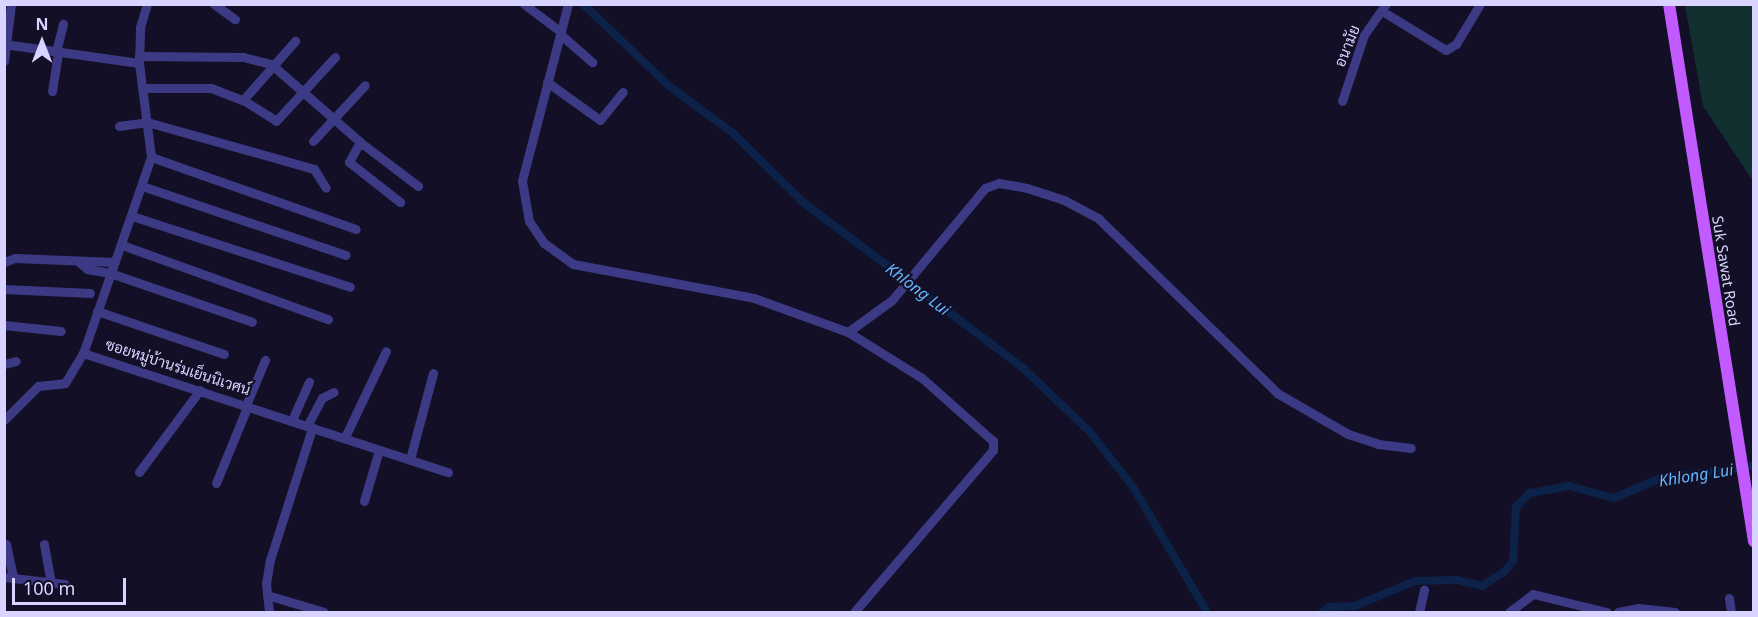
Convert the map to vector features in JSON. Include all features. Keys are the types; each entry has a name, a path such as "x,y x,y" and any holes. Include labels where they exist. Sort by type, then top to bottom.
{"main road":[{"name":"Suk Sawat Road","path":"1669,4 1754,541"}],"street":[{"path":"4,61 10,4"},
{"name":"ซอยหมู่บ้านร่มเย็นนิเวศน์","path":"147,4 140,27 139,59 151,157 83,353 448,472"},
{"path":"214,4 235,19"},
{"path":"524,4 592,62"},
{"path":"568,4 527,158 522,200 528,221 559,256 601,271 698,285 754,298 848,332 922,378 994,446 854,612"},
{"path":"1384,8 1446,50 1456,44 1480,4"},
{"name":"อนามัย","path":"1342,101 1364,35 1384,8"},
{"path":"52,91 63,24"},
{"path":"243,100 271,64 295,40"},
{"path":"5,44 57,52 139,59 243,57 271,64 360,142 418,186"},
{"path":"143,88 191,86 243,100 276,121 335,57"},
{"path":"547,82 600,120 623,92"},
{"path":"314,141 365,85"},
{"path":"119,126 147,122 314,169 326,188"},
{"path":"360,142 349,162 400,202"},
{"path":"151,157 356,229"},
{"path":"848,332 892,300 985,188 999,183 1027,188 1064,200 1100,219 1278,393 1348,434 1378,444 1411,448"},
{"path":"142,186 346,255"},
{"path":"132,216 350,287"},
{"path":"122,245 328,319"},
{"path":"4,262 15,258 115,262"},
{"path":"79,262 87,269 110,273 252,322"},
{"path":"4,289 90,293"},
{"path":"97,310 224,354"},
{"path":"4,325 61,331"},
{"path":"345,438 386,351"},
{"path":"4,420 38,386 65,383 83,353"},
{"path":"216,483 265,360"},
{"path":"4,364 16,361"},
{"path":"410,459 433,373"},
{"path":"292,420 309,382"},
{"path":"139,472 200,390"},
{"path":"269,612 267,596 270,560 310,427 322,398 334,392"},
{"path":"364,501 379,450"},
{"path":"6,544 9,578 64,584"},
{"path":"44,544 51,582"},
{"path":"1419,612 1424,590"},
{"path":"1509,612 1533,594 1607,612"},
{"path":"267,596 324,612"},
{"path":"1729,598 1731,612"},
{"path":"1618,612 1638,608 1676,612"}],"green space":[{"path":"1685,5 1753,5 1753,181 1703,106"}],"waterway":[{"name":"Khlong Lui","path":"583,4 669,86 734,134 804,203 1023,368 1090,432 1133,487 1207,612"},
{"name":"Khlong Lui","path":"1322,612 1329,607 1355,606 1415,581 1457,580 1482,586 1505,571 1513,561 1516,507 1530,493 1569,486 1614,498 1661,478 1754,466"}]}
